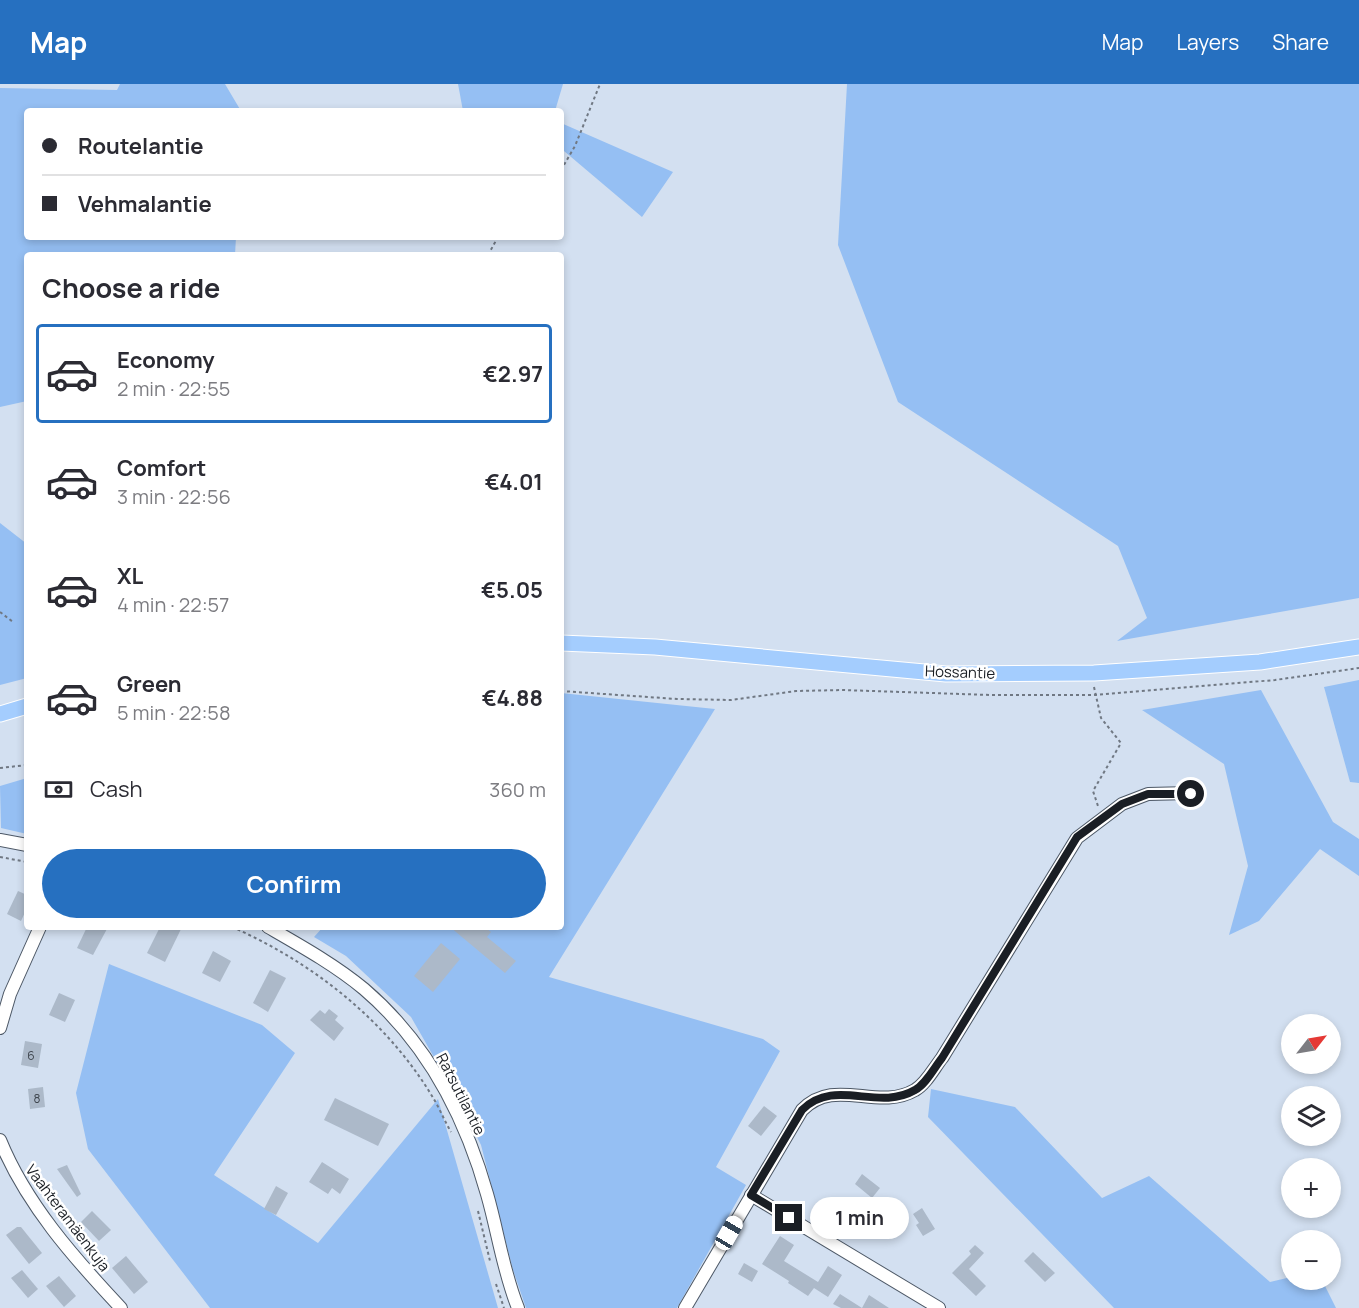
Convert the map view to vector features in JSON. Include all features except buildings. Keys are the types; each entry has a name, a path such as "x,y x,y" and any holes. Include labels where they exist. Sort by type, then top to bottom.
{"main road":[{"name":"Hossantie","path":"564,644 655,647 946,674 1094,673 1260,662 1359,647"},
{"path":"0,714 24,707"}],"street":[{"path":"685,1308 802,1110 811,1100 822,1096 843,1094 872,1098 896,1097 916,1090 929,1076 1077,837 1122,804 1148,794 1191,794"},
{"path":"0,840 24,844"},
{"path":"0,1028 10,994 39,930"},
{"name":"Ratsutilantie","path":"273,930 309,951 363,988 397,1020 432,1065 464,1126 487,1193 507,1281 518,1308"},
{"name":"Vaahteramäenkuja","path":"0,1140 12,1169 34,1204 87,1272 121,1308"},
{"path":"751,1195 939,1308"}],"path":[{"path":"564,165 576,146 600,84"},
{"path":"0,612 13,622"},
{"path":"564,691 677,699 731,700 796,691 842,690 991,695 1094,694 1275,680 1359,668"},
{"path":"1094,673 1094,694 1101,718 1121,743 1093,791 1102,817"},
{"path":"0,768 24,765"},
{"path":"0,857 24,861"},
{"path":"238,930 287,955 325,980 372,1020 396,1047 431,1095 454,1138"},
{"path":"477,1210 490,1264"},
{"path":"495,1283 504,1308"}],"shaded area":[{"path":"120,84 225,84 239,108 24,108 24,240 236,240 235,252 24,252 24,402 0,407 0,88 117,90"},
{"path":"458,84 563,84 556,108 462,108"},
{"path":"847,84 1359,84 1359,598 1117,641 1147,618 1118,546 898,402 838,245"},
{"path":"564,124 673,172 642,217 564,151"},
{"path":"0,523 24,542 24,679 0,685"},
{"path":"1359,680 1359,783 1350,782 1324,687"},
{"path":"1261,690 1333,822 1359,839 1359,876 1320,849 1259,921 1229,935 1248,866 1224,764 1142,710"},
{"path":"564,693 715,709 549,977 763,1039 780,1051 716,1167 746,1185 677,1308 526,1308 513,1270 481,1145 459,1101 411,1017 346,956 314,937 320,930 564,930"},
{"path":"24,779 24,833 1,828 0,786"},
{"path":"109,964 262,1025 295,1053 214,1175 318,1243 438,1099 498,1308 210,1308 88,1149 76,1093"},
{"path":"931,1089 1015,1107 1102,1198 1149,1176 1270,1282 1281,1279 1281,1290 1327,1290 1336,1308 1114,1308 928,1117"}],"route":[{"path":"789,1218 751,1195 802,1110 811,1100 822,1096 843,1094 872,1098 896,1097 916,1090 942,1058 1077,837 1122,804 1148,794 1191,794"}]}
